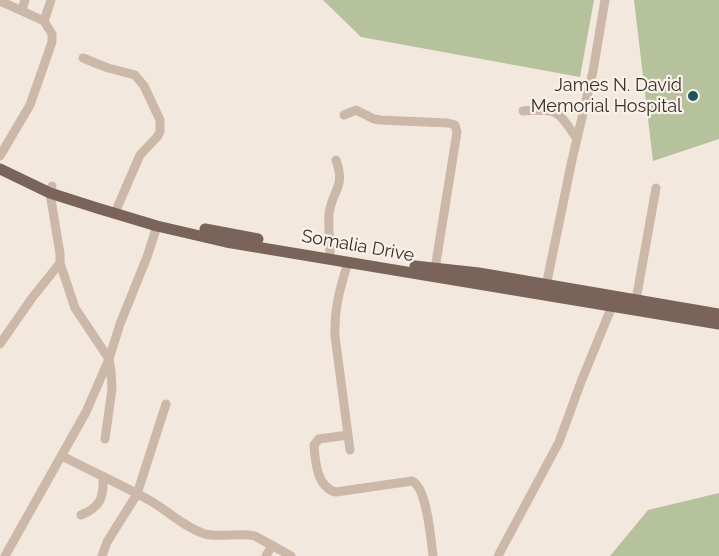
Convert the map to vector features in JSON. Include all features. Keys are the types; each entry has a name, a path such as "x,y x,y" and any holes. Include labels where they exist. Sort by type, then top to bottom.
{"main road":[{"name":"Somalia Drive","path":"0,163 51,189 89,202 155,220 330,254 435,269 479,273 612,306 719,324"},
{"name":"Somalia Drive","path":"0,169 157,226 226,242 452,280 636,300 719,314"}],"street":[{"path":"22,10 25,0"},
{"path":"44,21 51,0"},
{"path":"546,289 593,71 605,0"},
{"path":"0,1 44,21 52,34 52,42 30,105 0,156"},
{"path":"83,58 136,75 144,86 160,120 160,132 157,138 140,155 116,208"},
{"path":"344,115 356,110 380,120 455,126 457,132 435,269"},
{"path":"523,111 545,110 557,113 562,116 578,139"},
{"path":"330,254 329,212 340,182 340,171 336,160"},
{"path":"636,300 656,188"},
{"path":"51,189 60,263 75,308 109,359 112,389 105,439"},
{"path":"5,556 86,412 109,359 120,324 147,257 157,226"},
{"path":"348,262 335,310 335,336 350,450"},
{"path":"0,344 32,298 60,263"},
{"path":"498,556 559,442 612,306"},
{"path":"102,556 107,542 137,494 166,404"},
{"path":"348,435 319,439 314,445 324,486 330,491 336,492 416,482 424,498 433,556"},
{"path":"62,456 165,509 204,534 221,536 249,535 291,556"},
{"path":"81,515 91,511 98,504 103,488 103,476"},
{"path":"266,556 272,545"}],"green space":[{"path":"323,0 594,0 580,77 361,37"},
{"path":"634,0 719,0 719,139 653,161"},
{"path":"719,493 719,556 610,556 648,510"}],"place":[{"name":"James N. David Memorial Hospital","path":"693,96"}]}
